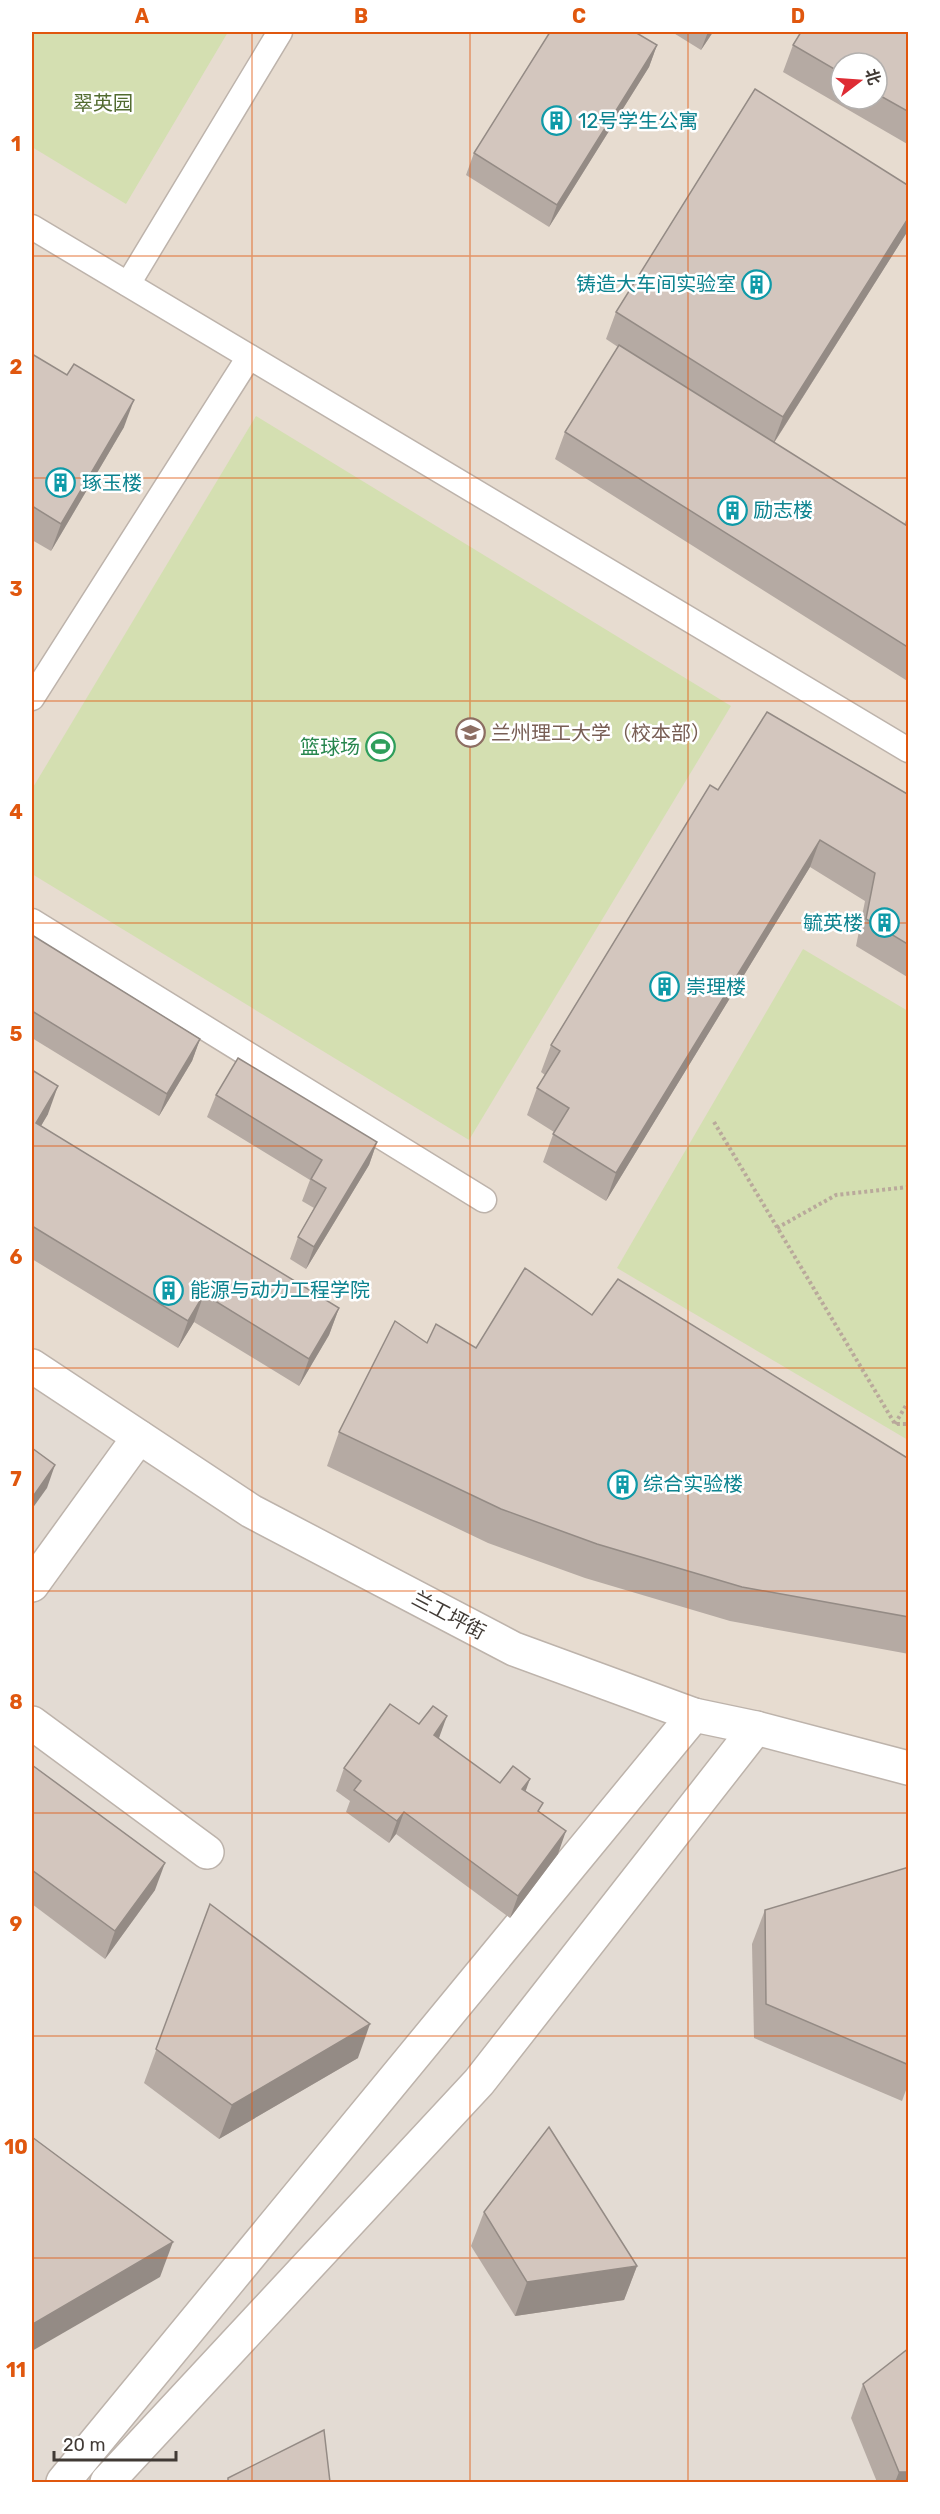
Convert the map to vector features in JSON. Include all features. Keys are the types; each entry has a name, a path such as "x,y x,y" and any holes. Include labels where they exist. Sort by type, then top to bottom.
{"street":[{"name":"兰工坪街","path":"32,1366 251,1511 514,1649 694,1715 756,1728 909,1768"},
{"path":"32,1586 139,1437"},
{"path":"63,2482 694,1715"},
{"path":"32,1723 207,1852"},
{"path":"107,2482 479,2082 756,1728"}],"lane":[{"path":"128,284 279,32"},
{"path":"32,227 909,750"},
{"path":"32,698 249,357"},
{"path":"32,921 484,1200"}],"path":[{"path":"714,1122 895,1424"},
{"path":"777,1228 836,1195 909,1187"},
{"path":"895,1424 909,1402"},
{"path":"895,1424 909,1424"}],"shaded area":[{"name":"兰州理工大学（校本部）","path":"32,32 908,32 908,1768 514,1649 32,1366"},
{"path":"32,1366 908,1768 908,2482 32,2482"}],"green space":[{"name":"翠英园","path":"32,32 228,32 126,204 32,147"},
{"name":"篮球场","path":"256,416 731,706 469,1140 32,874 32,789"},
{"path":"803,949 908,1011 908,1440 617,1268"}],"building":[{"name":"12号学生公寓","path":"550,32 635,32 657,45 557,205 474,153"},
{"path":"801,32 909,32 909,112 889,101 889,51 829,51 829,66 793,45"},
{"name":"铸造大车间实验室","path":"755,89 909,186 909,217 783,417 616,312"},
{"name":"励志楼","path":"619,345 909,527 909,648 565,432"},
{"name":"琢玉楼","path":"32,354 67,375 74,364 134,400 61,524 32,506"},
{"name":"崇理楼","path":"767,712 909,795 909,945 866,919 875,873 820,840 616,1173 553,1134 569,1108 537,1088 560,1051 551,1045 710,785 718,790"},
{"path":"32,935 200,1039 167,1094 32,1011"},
{"path":"238,1058 377,1142 314,1247 298,1237 326,1188 311,1179 322,1160 216,1095"},
{"name":"能源与动力工程学院","path":"32,1070 58,1086 36,1123 339,1308 309,1359 204,1294 188,1321 32,1226"},
{"name":"综合实验楼","path":"525,1268 592,1315 618,1279 909,1459 909,1617 742,1587 597,1544 501,1509 339,1432 395,1321 427,1343 436,1324 476,1348"},
{"path":"32,1448 55,1465 32,1498"},
{"path":"390,1704 419,1724 433,1706 447,1716 434,1735 500,1783 513,1766 530,1779 522,1789 543,1803 538,1811 566,1831 518,1896 404,1812 397,1821 354,1790 361,1781 344,1768"},
{"path":"32,1765 165,1863 115,1931 32,1870"},
{"path":"909,1867 909,2065 766,2004 765,1910"},
{"path":"210,1904 370,2024 232,2105 156,2049"},
{"path":"549,2127 637,2266 527,2282 484,2212"},
{"path":"32,2137 173,2242 33,2324 32,2322"},
{"path":"909,2348 909,2472 899,2472 863,2384"},
{"path":"324,2430 330,2482 228,2482 228,2478"}],"place":[{"name":"12号学生公寓","path":"557,121"},
{"name":"铸造大车间实验室","path":"757,284"},
{"name":"琢玉楼","path":"61,483"},
{"name":"励志楼","path":"732,510"},
{"name":"兰州理工大学（校本部）","path":"470,733"},
{"name":"篮球场","path":"381,747"},
{"name":"毓英楼","path":"884,923"},
{"name":"崇理楼","path":"665,987"},
{"name":"能源与动力工程学院","path":"169,1290"},
{"name":"综合实验楼","path":"622,1484"}]}
